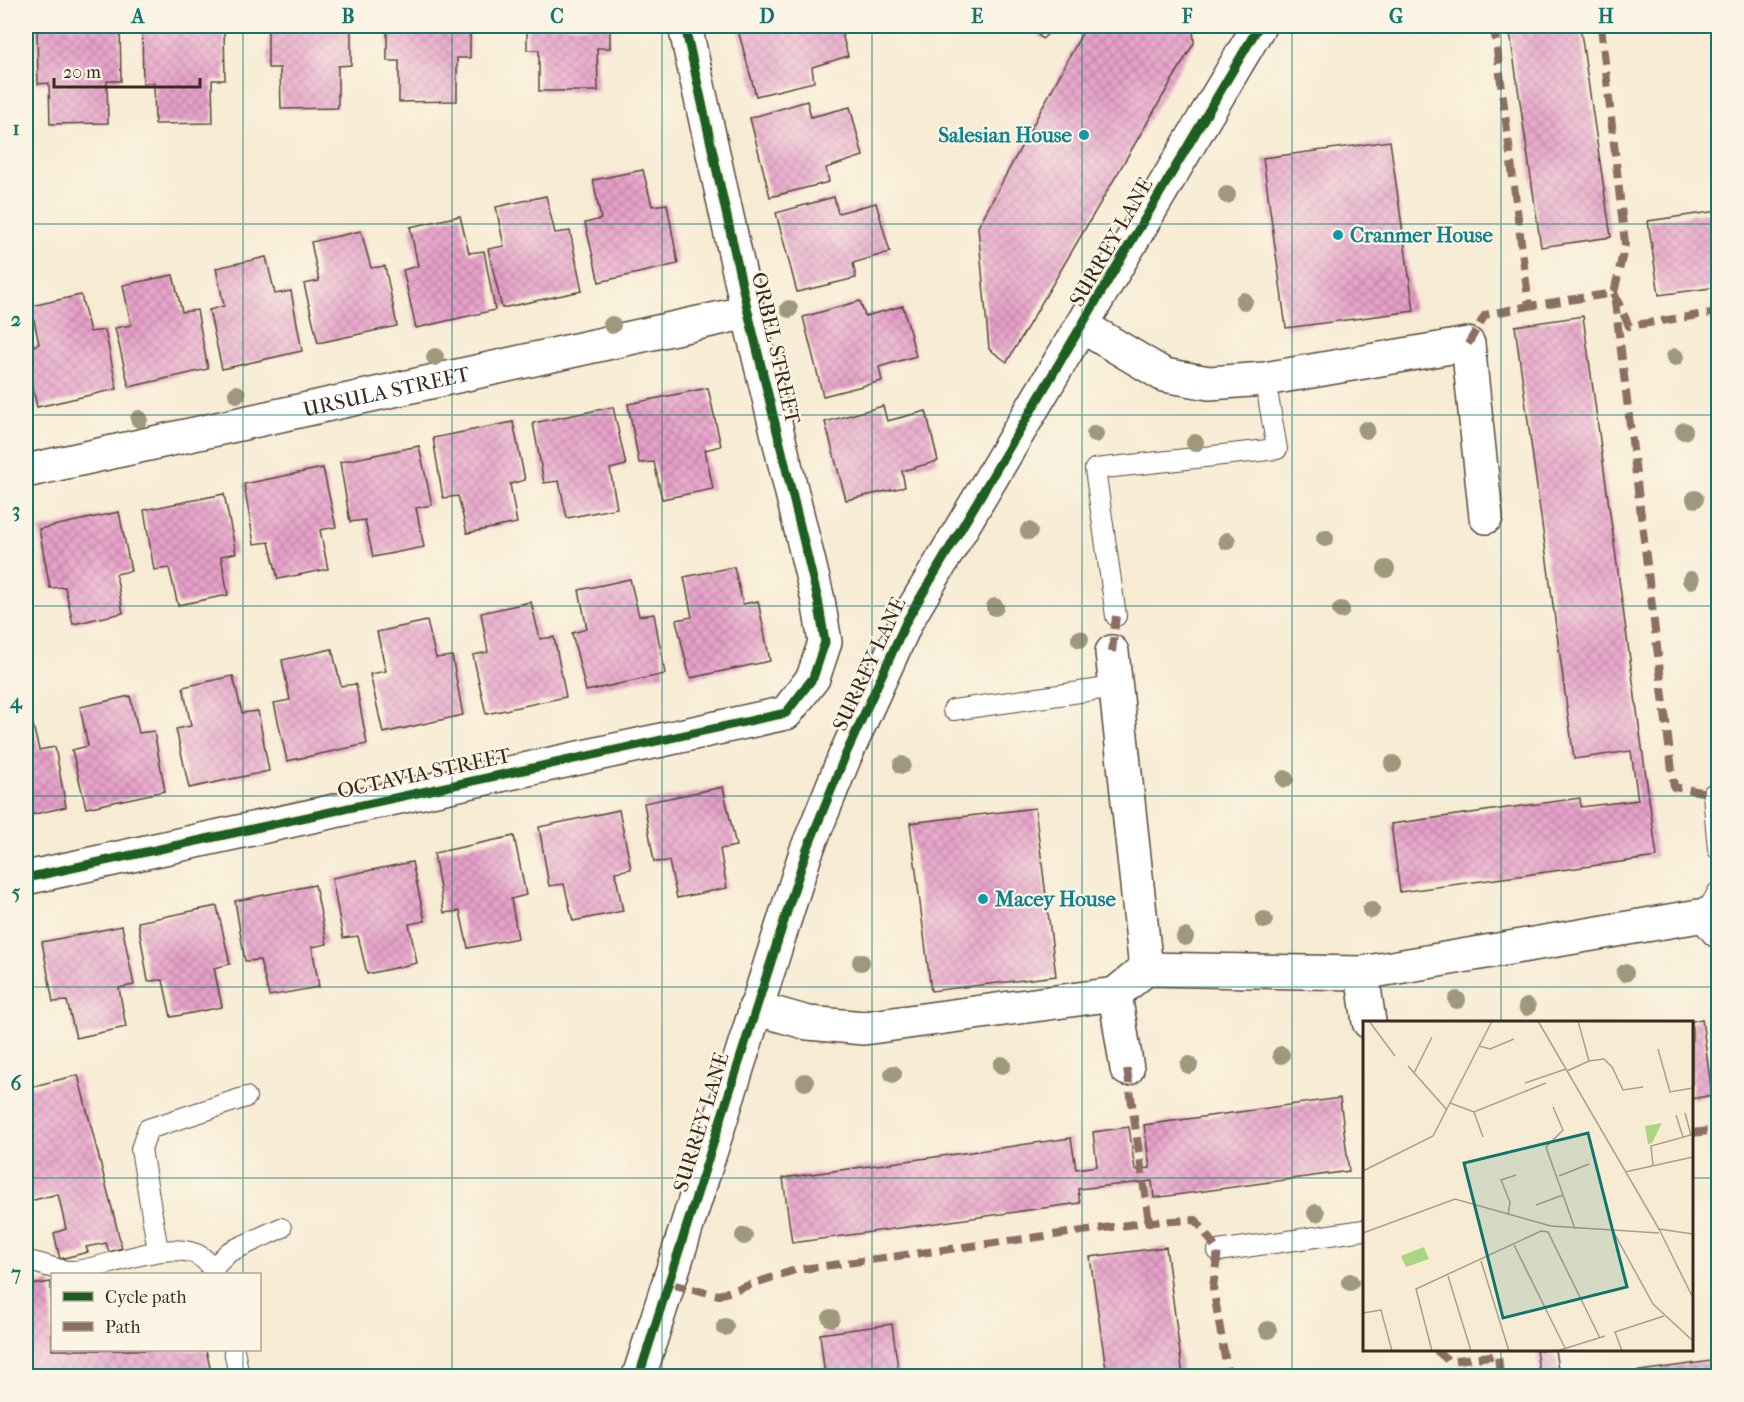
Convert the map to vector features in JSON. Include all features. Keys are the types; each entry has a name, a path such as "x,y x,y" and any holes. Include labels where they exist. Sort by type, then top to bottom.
{"street":[{"name":"ORBEL STREET","path":"685,26 748,312 818,600 825,642 813,678"},
{"name":"SURREY LANE","path":"639,1377 806,852 845,756 907,620 1259,26"},
{"name":"URSULA STREET","path":"26,471 748,312"},
{"path":"1082,326 1164,375 1209,383 1265,379 1468,344 1486,517"},
{"path":"1112,652 1146,969"},
{"name":"OCTAVIA STREET","path":"26,878 786,713 813,678"},
{"path":"755,1008 808,1023 864,1028 1115,993 1146,969 1362,973 1714,913"},
{"path":"1362,973 1369,1021"},
{"path":"1115,993 1126,1069"}],"lane":[{"path":"1116,616 1095,469 1277,449 1265,379"},
{"path":"953,710 1115,687"},
{"path":"1713,794 1719,849"},
{"path":"158,1251 141,1149 148,1129 246,1097"},
{"path":"26,1261 39,1261 70,1271 158,1251 192,1253 213,1272 229,1252 281,1228"},
{"path":"1218,1251 1363,1230"},
{"path":"234,1351 239,1377"}],"building":[{"path":"37,26 120,26 121,81 107,81 108,123 50,124 49,83 38,84"},
{"path":"142,26 224,26 225,80 212,80 213,123 155,124 154,83 143,83"},
{"path":"268,26 351,26 351,65 338,66 338,108 281,109 280,68 268,68"},
{"path":"387,26 470,26 470,58 457,58 457,101 399,102 399,61 387,61"},
{"path":"527,26 610,26 610,48 597,48 598,91 539,91 539,50 527,50"},
{"path":"737,26 840,26 848,56 812,67 814,82 756,96"},
{"path":"1031,26 1058,26 1042,39"},
{"name":"Salesian House","path":"1086,26 1193,26 1194,43 1007,362 989,349 978,227"},
{"path":"1509,26 1580,26 1611,237 1541,247"},
{"path":"807,101 811,117 850,107 863,156 826,168 829,182 770,197 750,118"},
{"name":"Cranmer House","path":"1390,141 1414,311 1286,328 1263,158"},
{"path":"643,170 652,206 667,204 678,264 599,282 585,223 601,219 593,180"},
{"path":"546,196 555,233 570,231 582,291 502,308 488,249 504,246 496,207"},
{"path":"834,197 838,213 876,203 890,252 853,263 856,278 797,292 776,213"},
{"path":"1718,211 1718,287 1659,295 1648,221"},
{"path":"460,216 469,253 484,251 495,310 416,328 403,270 418,266 410,227"},
{"path":"361,231 371,268 385,266 397,326 318,343 304,284 319,281 311,242"},
{"path":"266,257 275,294 291,291 302,351 222,369 209,310 224,306 216,268"},
{"path":"173,275 182,312 197,310 208,369 129,387 115,328 131,325 123,285"},
{"path":"81,295 90,332 105,330 117,389 37,407 26,358 26,348 39,344 31,306"},
{"path":"860,301 865,316 903,306 916,356 879,367 882,381 823,396 803,317"},
{"path":"1583,316 1657,857 1400,892 1391,824 1580,798 1581,807 1638,800 1631,751 1574,759 1515,326"},
{"path":"708,388 721,446 705,450 713,489 662,499 654,462 639,463 628,404"},
{"path":"883,406 887,421 926,411 938,461 902,471 905,487 846,500 825,422"},
{"path":"613,407 626,465 610,469 617,508 567,518 559,481 544,483 533,423"},
{"path":"513,422 525,480 510,484 517,523 467,533 458,496 443,498 433,438"},
{"path":"419,446 432,505 416,508 424,547 373,557 365,520 350,522 340,462"},
{"path":"323,468 336,527 320,530 328,569 278,579 269,542 254,544 244,484"},
{"path":"224,494 236,553 221,556 228,595 178,605 169,568 154,570 144,510"},
{"path":"119,512 131,571 116,574 123,613 73,624 65,587 50,588 39,529"},
{"path":"26,563 34,596 26,598"},
{"path":"734,567 743,604 758,601 770,661 690,678 676,620 692,617 684,577"},
{"path":"630,579 639,616 654,614 665,674 586,691 572,633 587,629 579,590"},
{"path":"531,602 540,639 554,637 566,697 486,714 473,655 488,652 481,613"},
{"path":"427,621 436,658 452,656 463,715 383,733 370,674 386,671 377,632"},
{"path":"332,649 341,686 356,684 367,744 287,761 274,703 290,700 282,660"},
{"path":"233,676 242,713 258,711 269,771 189,788 176,729 191,726 183,687"},
{"path":"130,696 139,733 154,731 165,791 86,808 72,750 88,746 80,707"},
{"path":"30,713 39,750 55,747 66,807 26,816 26,714"},
{"path":"723,787 736,846 720,849 727,888 677,898 669,861 654,862 644,803"},
{"name":"Macey House","path":"1035,808 1056,976 931,991 910,823"},
{"path":"619,810 631,869 615,872 623,911 573,921 564,884 549,886 539,827"},
{"path":"514,836 526,895 511,899 518,938 468,948 460,911 444,913 434,853"},
{"path":"412,862 425,921 409,924 417,963 367,974 358,936 343,938 332,878"},
{"path":"315,885 327,944 312,947 319,987 269,996 260,960 245,961 235,901"},
{"path":"217,906 230,964 214,968 222,1007 171,1017 163,980 148,981 138,922"},
{"path":"122,926 134,985 119,988 126,1027 76,1038 67,1001 53,1002 42,942"},
{"path":"1702,1019 1712,1095 1693,1099 1693,1021"},
{"path":"78,1075 122,1248 109,1252 106,1243 86,1247 88,1252 60,1259 54,1233 66,1229 58,1194 26,1202 26,1088"},
{"path":"1340,1098 1349,1171 1154,1198 1152,1181 1078,1189 1080,1203 792,1243 783,1178 1071,1138 1076,1169 1097,1166 1093,1132 1129,1127 1135,1170 1150,1168 1144,1125"},
{"path":"1166,1247 1183,1376 1107,1376 1090,1257"},
{"path":"51,1282 51,1351 206,1351 212,1376 26,1376 26,1286"},
{"path":"892,1324 899,1376 825,1376 820,1334"},
{"path":"1536,1351 1555,1351 1559,1376 1540,1376"},
{"path":"1718,1360 1718,1376 1612,1376 1612,1375"}],"marked path":[{"path":"1494,26 1529,306 1614,293 1629,326 1718,312"},
{"path":"1601,26 1625,244 1614,293 1674,787 1713,794"},
{"path":"1468,344 1485,315 1529,306"},
{"path":"1112,652 1116,616"},
{"path":"1127,1069 1149,1222"},
{"path":"1693,1133 1718,1130"},
{"path":"670,1284 719,1295 795,1270 1149,1222 1196,1220 1218,1251 1213,1287 1228,1376"},
{"path":"1437,1351 1449,1361 1498,1355 1500,1376"}],"cycle path":[{"path":"26,878 786,713 813,678 825,642 818,600 748,312 685,26"},
{"path":"639,1376 806,852 845,756 907,620 1259,26"}],"place":[{"name":"Salesian House","path":"1084,135"},
{"name":"Cranmer House","path":"1338,235"},
{"name":"Macey House","path":"983,899"}]}
